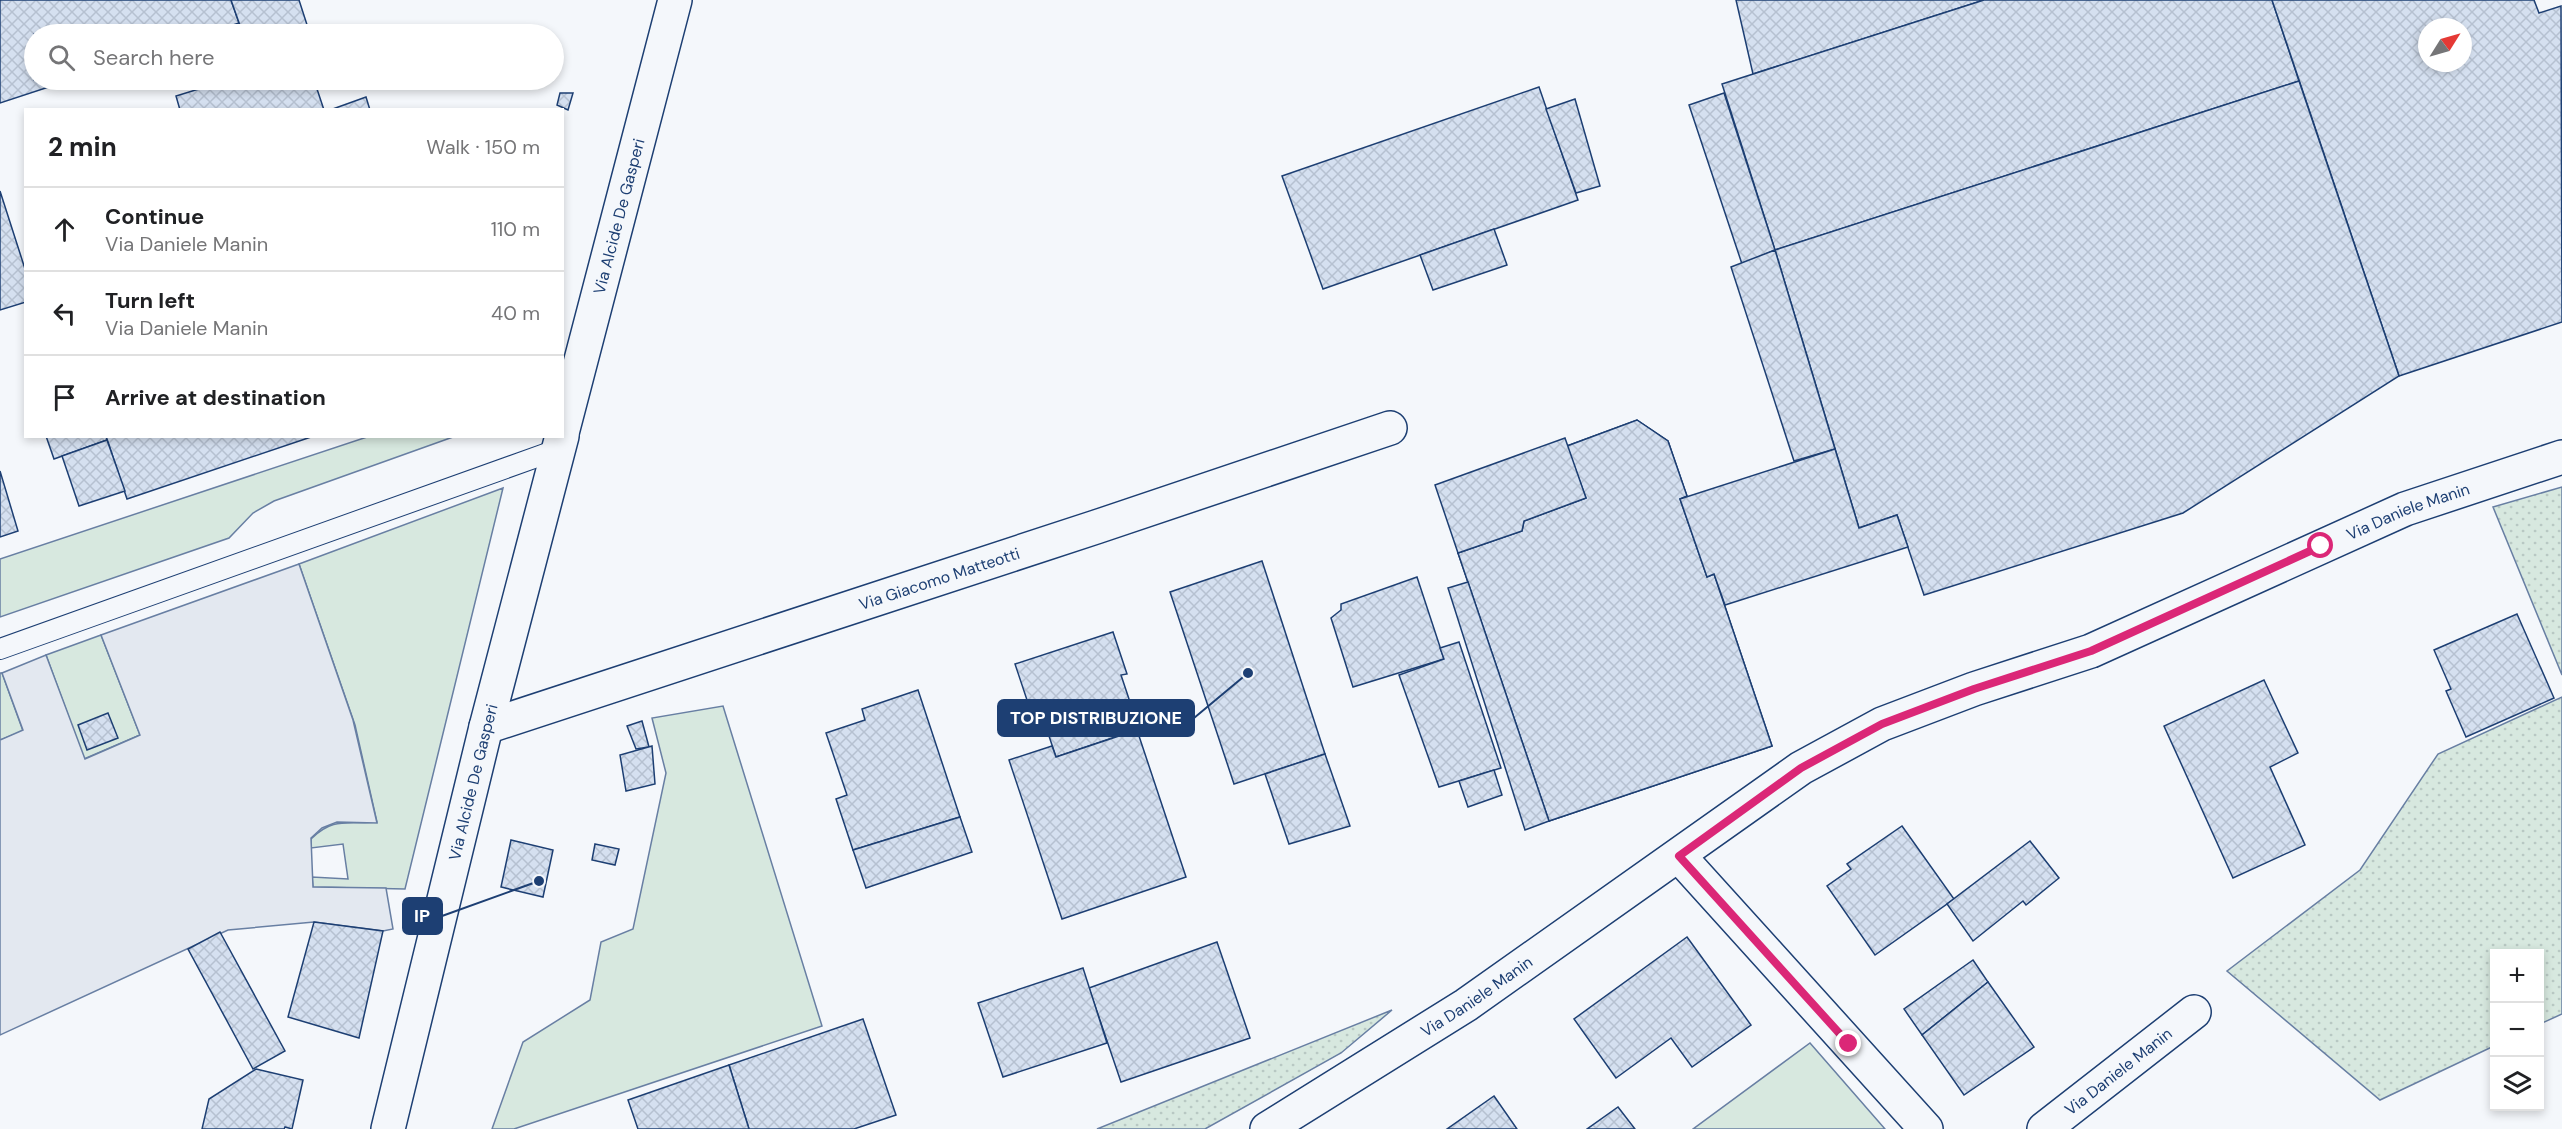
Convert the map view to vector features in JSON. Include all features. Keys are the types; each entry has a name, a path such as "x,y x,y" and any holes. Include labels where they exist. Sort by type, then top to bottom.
{"street":[{"name":"Via Alcide De Gasperi","path":"564,428 675,0"},
{"name":"Via Giacomo Matteotti","path":"486,727 1074,535 1390,428"},
{"name":"Via Alcide De Gasperi","path":"388,1129 486,727 561,440"},
{"name":"Via Daniele Manin","path":"1267,1129 1466,1005 1801,768 1882,724 1974,689 2091,651 2405,508 2562,457"},
{"path":"1679,856 1926,1129"},
{"name":"Via Daniele Manin","path":"2044,1129 2194,1012"}],"lane":[{"path":"0,649 561,440"}],"shaded area":[{"path":"364,438 450,438 274,501 253,513 229,538 0,617 0,559"},
{"path":"2562,487 2562,675 2493,507"},
{"path":"503,488 405,889 313,887 312,877 348,879 343,844 311,848 311,839 334,824 377,822 355,725 299,564"},
{"path":"299,564 353,720 377,823 337,822 322,828 311,838 313,887 386,888 393,929 383,931 314,922 228,930 0,1035 0,740 23,730 2,673 46,655 85,759 140,735 101,635"},
{"path":"101,635 140,735 84,759 46,655"},
{"path":"0,673 2,673 23,731 0,740"},
{"path":"2562,697 2562,1014 2544,1022 2544,949 2490,949 2490,1048 2380,1100 2227,971 2360,870 2438,754"},
{"path":"723,706 822,1026 514,1129 492,1129 523,1042 590,1000 601,942 633,929 666,773 652,718"},
{"path":"1392,1010 1341,1053 1205,1129 1097,1129"},
{"path":"1810,1043 1885,1129 1693,1129"}],"building":[{"path":"0,0 231,0 239,23 236,24 24,24 24,90 40,90 0,103"},
{"path":"231,0 299,0 307,24 239,24"},
{"path":"1736,0 1984,0 1753,74"},
{"path":"1984,0 2272,0 2299,81 1775,250 1722,84"},
{"path":"2272,0 2534,0 2539,13 2561,6 2562,322 2399,376"},
{"path":"2299,81 2399,376 2183,513 1924,595 1897,515 1859,528 1775,250"},
{"path":"1539,87 1578,200 1323,289 1282,176"},
{"path":"196,90 317,90 323,108 179,108 176,96"},
{"path":"560,93 573,93 568,110 557,105"},
{"path":"1724,93 1775,250 1742,264 1689,105"},
{"path":"366,97 369,108 336,108"},
{"path":"1575,99 1600,186 1576,193 1546,109"},
{"path":"0,191 24,266 24,303 0,310"},
{"path":"1494,229 1507,265 1433,290 1420,255"},
{"path":"1775,250 1835,449 1794,461 1731,267"},
{"path":"1637,420 1668,441 1687,496 1680,499 1707,577 1714,574 1772,746 1549,821 1458,553 1522,531 1524,521 1586,498 1567,446","holes":["1600,549 1617,600 1567,616 1550,565"]},
{"path":"1637,420 1668,441 1687,496 1680,499 1707,577 1714,574 1772,746 1549,821 1458,553 1522,531 1524,521 1586,498 1567,446"},
{"path":"47,438 106,438 107,440 54,459"},
{"path":"107,438 308,438 127,499"},
{"path":"1565,438 1586,498 1524,521 1522,531 1458,553 1435,485"},
{"path":"107,440 125,491 79,506 62,456"},
{"path":"1835,449 1859,528 1897,515 1908,547 1725,605 1714,574 1707,577 1680,499"},
{"path":"0,471 18,531 0,537"},
{"path":"1262,561 1325,754 1234,784 1170,592"},
{"path":"1417,577 1444,659 1353,687 1331,618 1341,610 1341,604"},
{"path":"1468,582 1549,821 1525,830 1448,588"},
{"path":"2517,614 2554,698 2466,737 2446,691 2451,689 2434,650"},
{"path":"1113,632 1127,674 1121,675 1139,729 1056,757 1043,718 1034,721 1015,664"},
{"path":"1459,642 1501,768 1439,787 1399,675 1444,659 1440,648"},
{"path":"2264,680 2298,753 2270,767 2305,845 2233,878 2164,726"},
{"path":"918,690 960,817 853,850 836,799 847,795 826,733 865,720 862,709"},
{"path":"108,713 118,738 87,750 78,725"},
{"path":"642,721 649,747 636,749 627,726"},
{"path":"1137,730 1186,877 1062,919 1009,760 1052,746 1056,757"},
{"path":"652,746 655,784 626,791 620,755"},
{"path":"1325,754 1350,826 1289,844 1265,774"},
{"path":"1494,770 1502,795 1468,807 1459,781"},
{"path":"960,817 972,852 866,888 853,850"},
{"path":"1902,826 1954,899 1875,955 1827,886 1851,869 1847,864"},
{"path":"511,840 553,850 543,897 501,887"},
{"path":"2030,841 2059,878 2026,905 2023,901 1973,941 1947,904"},
{"path":"595,844 619,849 615,865 592,860"},
{"path":"314,922 383,931 359,1038 288,1017"},
{"path":"220,932 285,1051 253,1069 188,949"},
{"path":"1687,937 1751,1025 1692,1067 1671,1038 1616,1078 1574,1019"},
{"path":"1217,942 1250,1038 1121,1082 1089,988"},
{"path":"1973,960 1988,982 1922,1035 1904,1009"},
{"path":"1083,968 1107,1043 1003,1077 978,1003"},
{"path":"1988,982 2034,1047 1964,1095 1922,1035"},
{"path":"863,1019 896,1115 854,1129 749,1129 729,1065"},
{"path":"729,1065 749,1129 638,1129 628,1100"},
{"path":"256,1069 303,1080 292,1129 285,1127 284,1129 202,1129 209,1099"},
{"path":"1494,1096 1517,1129 1447,1129"},
{"path":"1618,1107 1635,1129 1587,1129"}],"place":[{"name":"TOP DISTRIBUZIONE","path":"1248,673"},
{"name":"IP","path":"539,881"}],"route":[{"path":"1849,1044 1679,856 1801,768 1882,724 1974,689 2091,651 2321,546"}]}
